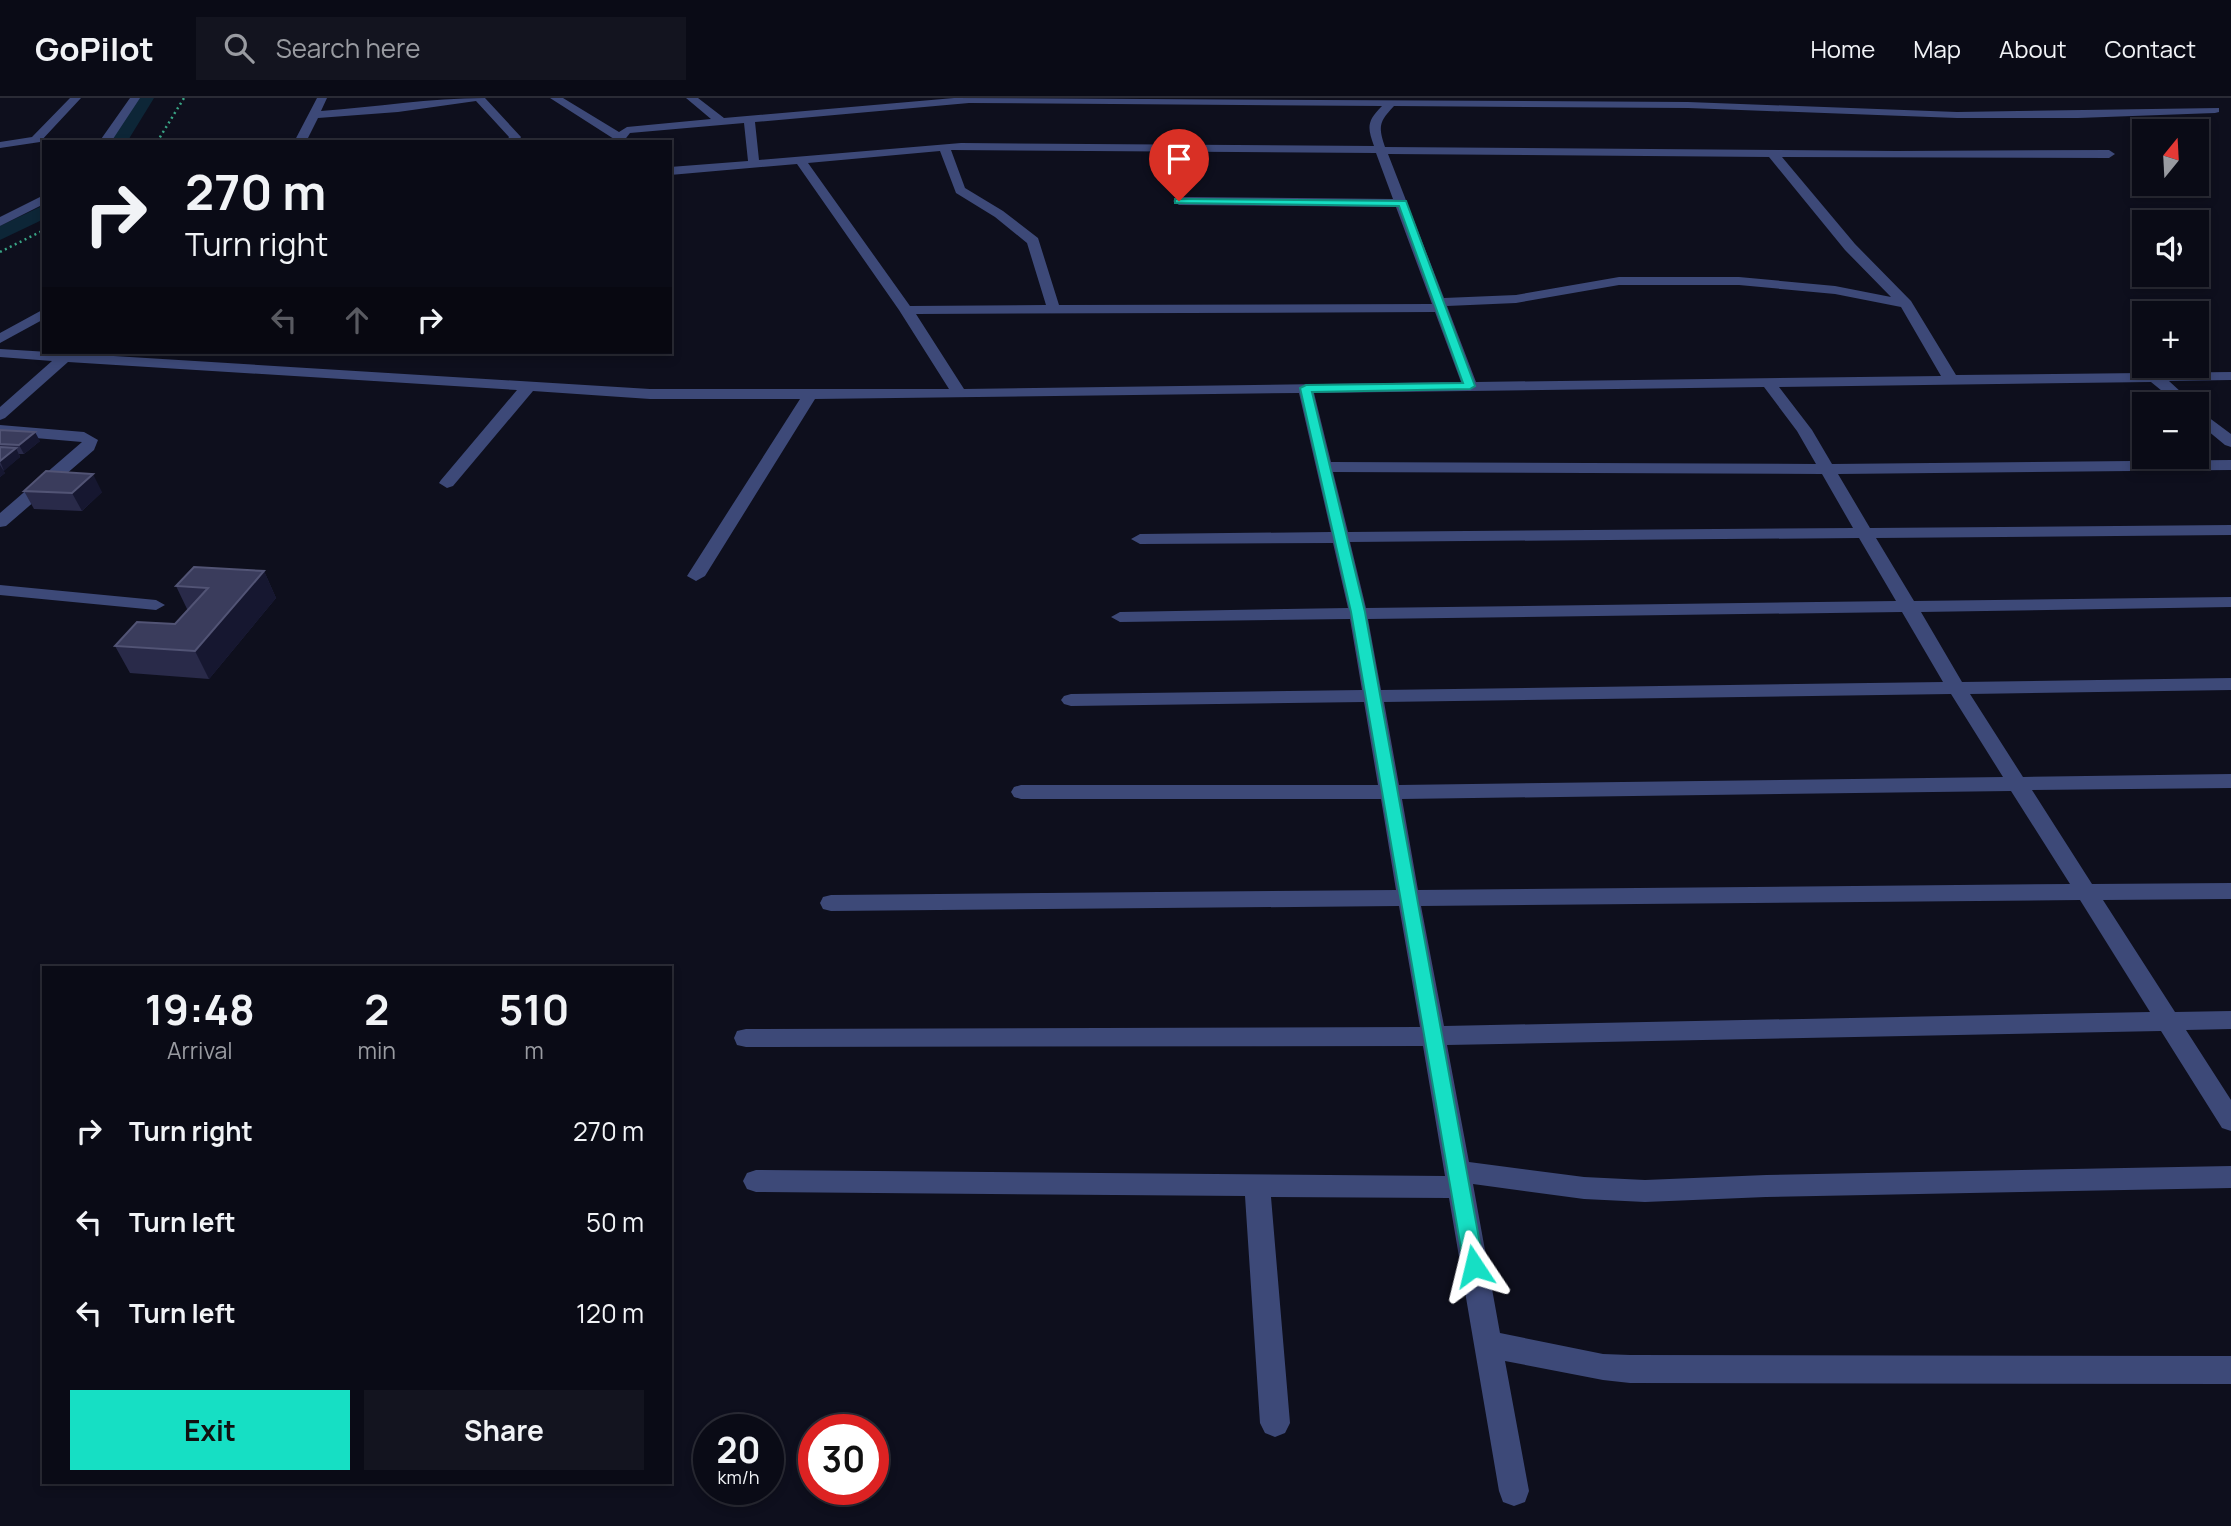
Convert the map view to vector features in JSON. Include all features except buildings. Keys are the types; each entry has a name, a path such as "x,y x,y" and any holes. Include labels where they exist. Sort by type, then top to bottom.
{"street":[{"path":"0,145 36,140 76,98"},
{"path":"105,140 135,98"},
{"path":"301,140 322,98"},
{"path":"313,115 398,109 477,98 515,137 514,140"},
{"path":"555,98 619,140 627,130 969,99 1391,103 1691,101 2009,116 2216,110"},
{"path":"691,98 722,122"},
{"path":"1391,103 1372,124 1470,386"},
{"path":"749,120 754,164"},
{"path":"944,147 960,190 999,214 1033,241 1054,310"},
{"path":"672,172 944,147 2109,154"},
{"path":"1772,153 1850,247 1906,304 1951,380"},
{"path":"800,160 906,310 960,393"},
{"path":"0,222 42,200"},
{"path":"1179,201 1402,203"},
{"path":"906,310 1440,305 1516,299 1619,281 1740,281 1828,289 1906,304"},
{"path":"0,339 42,314"},
{"path":"0,354 650,394 960,393 2156,378 2173,392"},
{"path":"0,415 65,357"},
{"path":"2209,377 2231,376"},
{"path":"1768,382 1804,430 1956,687 2231,1121"},
{"path":"447,483 528,387"},
{"path":"1306,388 1358,612 1514,1491"},
{"path":"696,576 810,394"},
{"path":"2209,423 2231,442"},
{"path":"0,430 84,437 90,440 88,447 0,522"},
{"path":"1325,467 1827,469 2231,465"},
{"path":"1140,539 2231,530"},
{"path":"0,590 156,606"},
{"path":"1120,617 2231,602"},
{"path":"1071,700 2231,684"},
{"path":"1021,792 1390,792 2231,781"},
{"path":"831,903 2231,891"},
{"path":"746,1038 1433,1036 2231,1020"},
{"path":"756,1181 1257,1185 1459,1179 1625,1191 1692,1191 1766,1186 2231,1177"},
{"path":"1257,1185 1275,1423"},
{"path":"1488,1344 1604,1367 1630,1369 2231,1370"}],"path":[{"path":"159,140 184,98"},
{"path":"0,252 42,231"}],"waterway":[{"path":"118,140 145,98"},
{"path":"0,234 42,212"}],"route":[{"path":"1179,201 1402,203 1470,386 1306,388 1358,612 1474,1266"}]}
